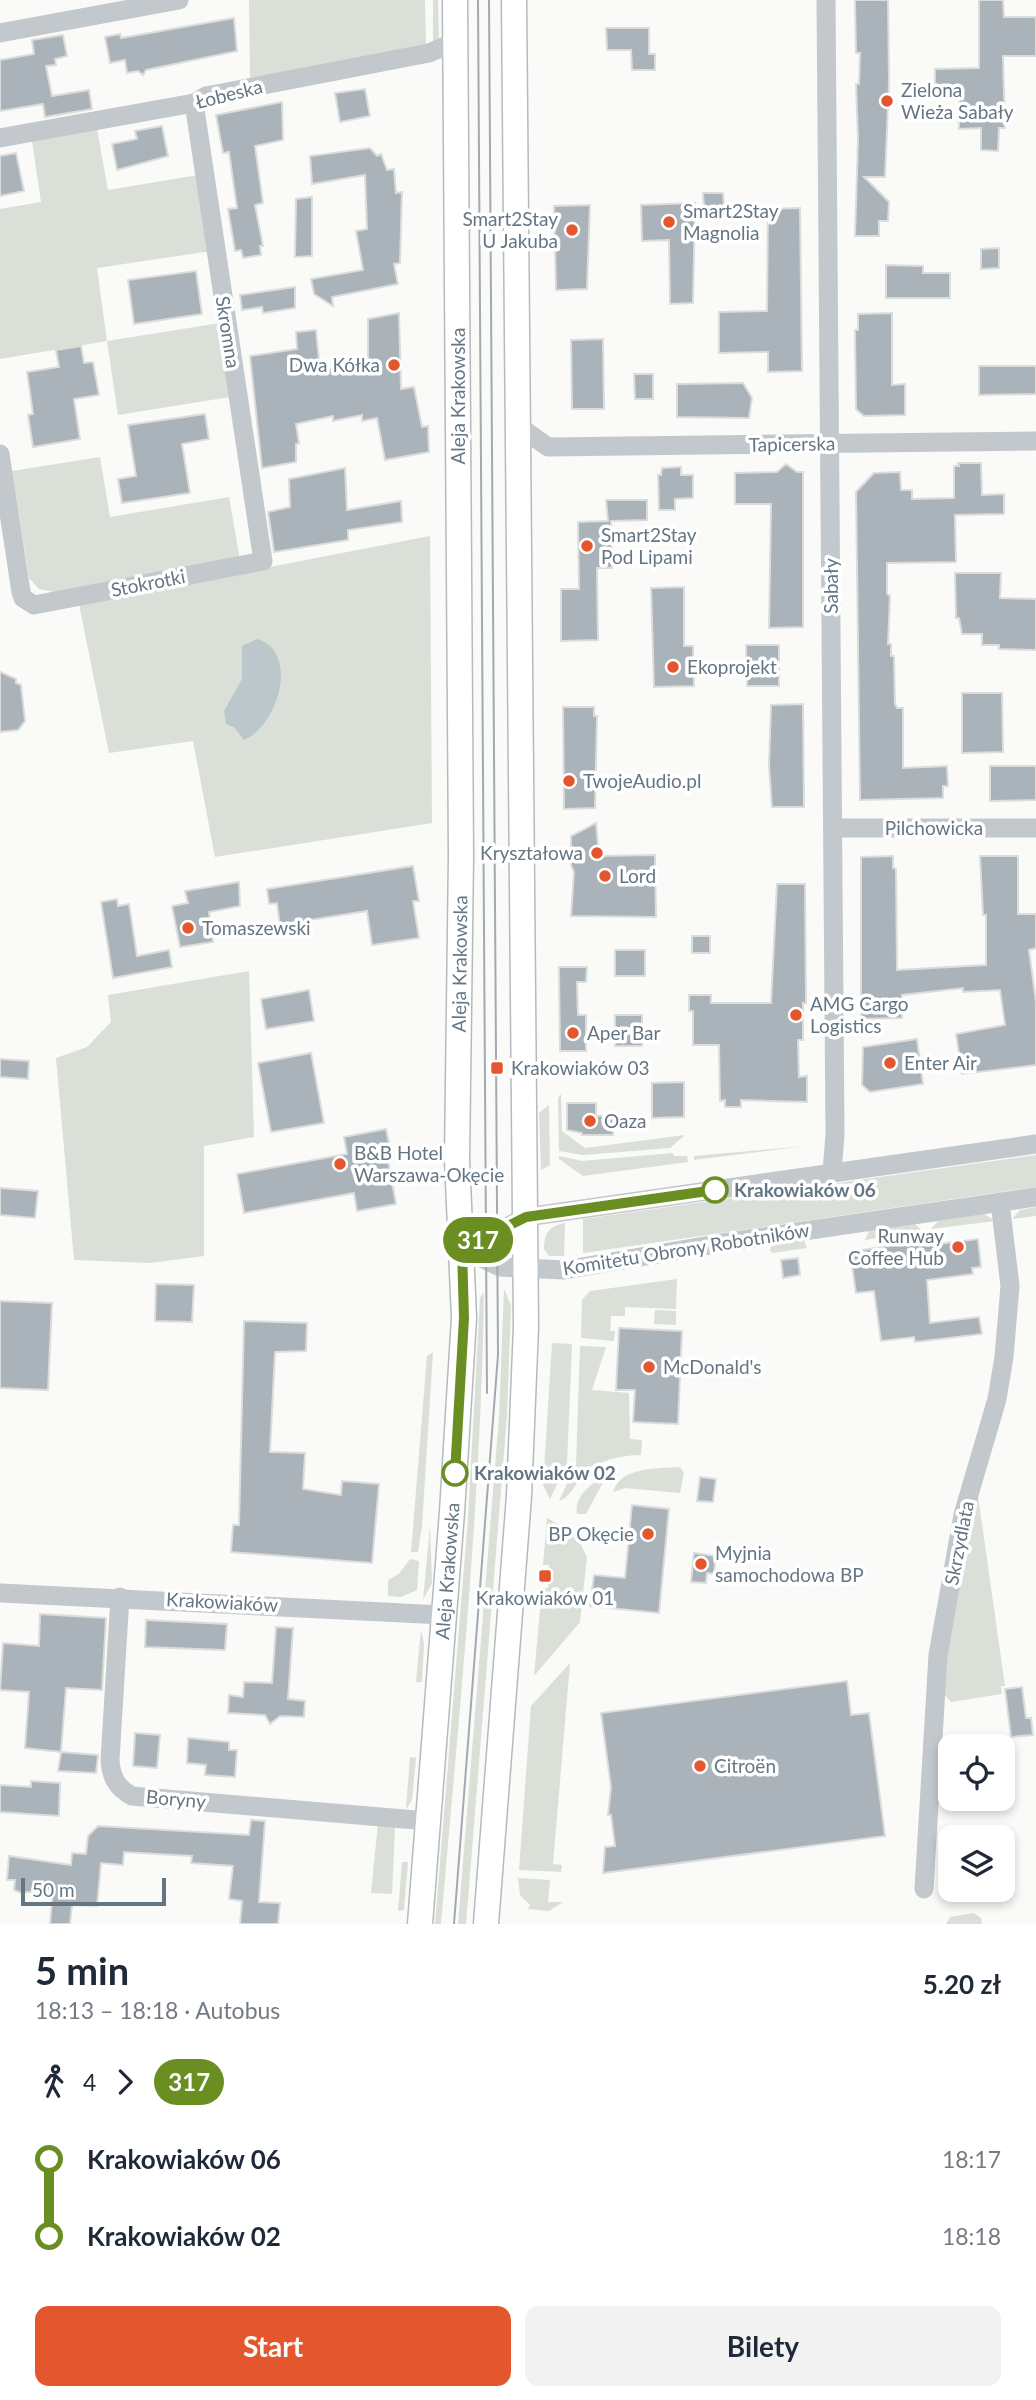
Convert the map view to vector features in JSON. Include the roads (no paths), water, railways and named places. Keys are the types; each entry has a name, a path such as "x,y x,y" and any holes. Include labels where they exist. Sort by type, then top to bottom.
{"main road":[{"name":"Aleja Krakowska","path":"420,1924 464,1318 457,1159 461,834 455,0"},
{"path":"486,1924 519,1496 526,1269 514,0"}],"street":[{"path":"0,33 179,0"},
{"name":"Sabały","path":"826,0 835,1134 832,1173"},
{"name":"Łobeska","path":"0,138 194,103 206,96 429,53 455,42"},
{"name":"Skromna","path":"194,103 263,561"},
{"path":"517,425 548,447 517,468"},
{"name":"Tapicerska","path":"548,447 1036,441"},
{"name":"Stokrotki","path":"0,454 21,592 23,598 34,605 263,561"},
{"name":"Pilchowicka","path":"833,828 1036,828"},
{"path":"462,1249 526,1217 1036,1144"},
{"name":"Komitetu Obrony Robotników","path":"462,1249 488,1264 526,1269 573,1268 722,1243 1036,1197"},
{"name":"Skrzydlata","path":"924,1889 938,1655 963,1515 997,1399 1004,1357 1010,1286 1000,1202"},
{"name":"Krakowiaków","path":"0,1593 443,1615"},
{"name":"Boryny","path":"120,1597 110,1771 122,1790 132,1796 428,1821"}],"tram line":[{"path":"478,0 487,1393"},
{"path":"454,1924 498,1355 489,0"}],"place":[{"name":"Zielona Wieża Sabały","path":"887,101"},
{"name":"Smart2Stay Magnolia","path":"669,222"},
{"name":"Smart2Stay U Jakuba","path":"572,230"},
{"name":"Dwa Kółka","path":"394,365"},
{"name":"Smart2Stay Pod Lipami","path":"587,546"},
{"name":"Ekoprojekt","path":"673,667"},
{"name":"TwojeAudio.pl","path":"569,781"},
{"name":"Kryształowa","path":"597,853"},
{"name":"Lord","path":"605,876"},
{"name":"Tomaszewski","path":"188,928"},
{"name":"AMG Cargo Logistics","path":"796,1015"},
{"name":"Aper Bar","path":"573,1033"},
{"name":"Enter Air","path":"890,1063"},
{"name":"Krakowiaków 03","path":"497,1068"},
{"name":"Oaza","path":"590,1121"},
{"name":"B&B Hotel Warszawa-Okęcie","path":"340,1164"},
{"name":"Krakowiaków 06","path":"715,1190"},
{"name":"Runway Coffee Hub","path":"958,1247"},
{"name":"McDonald's","path":"649,1367"},
{"name":"Krakowiaków 02","path":"455,1473"},
{"name":"BP Okęcie","path":"648,1534"},
{"name":"Myjnia samochodowa BP","path":"701,1564"},
{"name":"Krakowiaków 01","path":"545,1576"},
{"name":"Citroën","path":"700,1766"}]}
